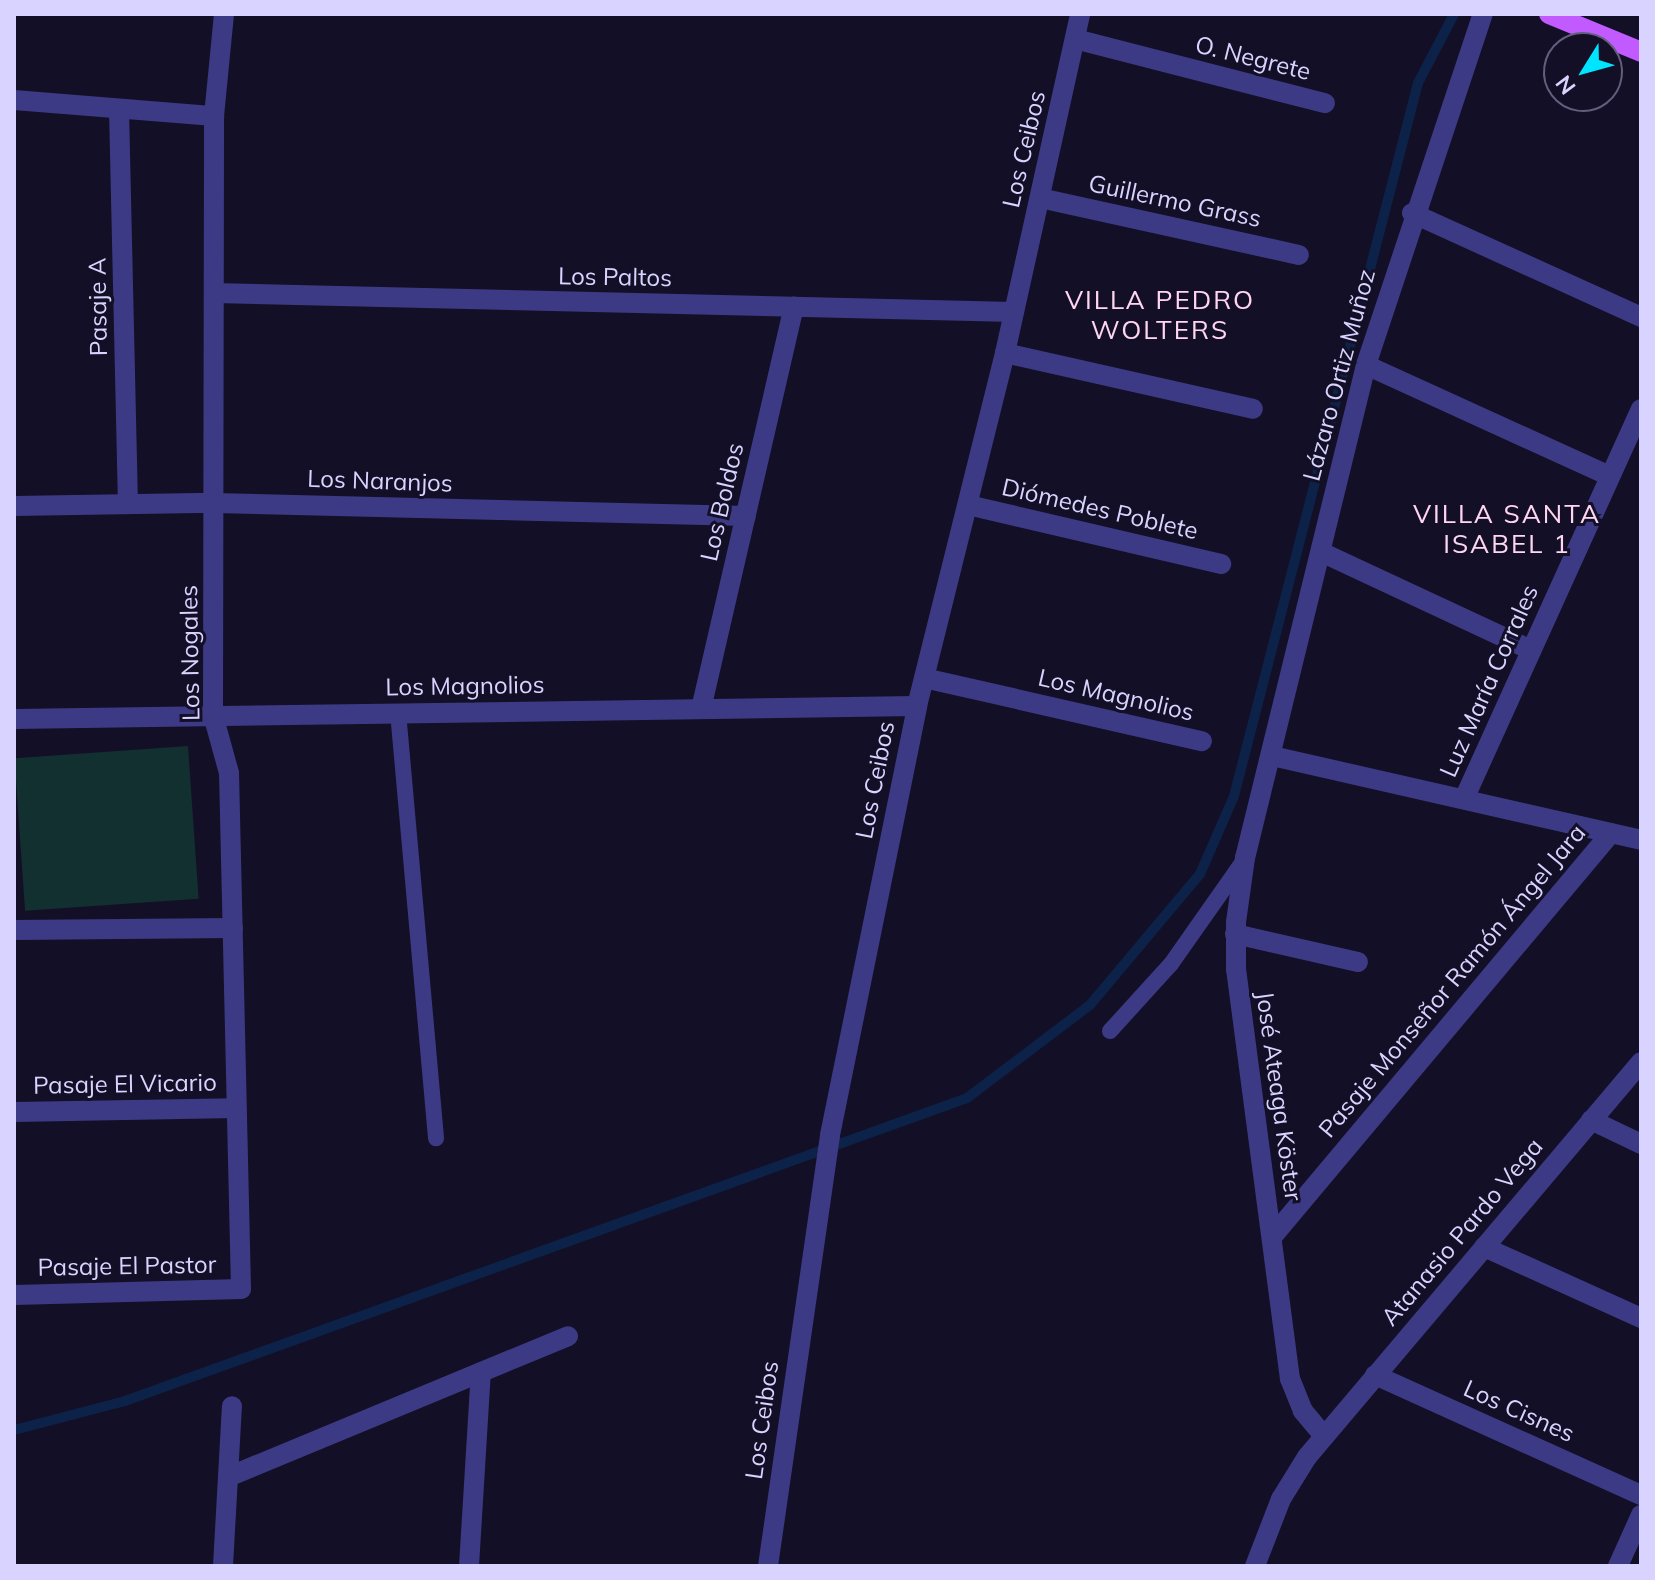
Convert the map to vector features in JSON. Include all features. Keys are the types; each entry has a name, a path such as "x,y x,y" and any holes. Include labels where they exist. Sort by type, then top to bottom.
{"main road":[{"path":"1549,14 1641,52"}],"street":[{"name":"Los Nogales","path":"224,14 214,116 213,715 229,773 241,1289"},
{"name":"Los Ceibos","path":"768,1566 825,1158 917,706 1005,353 1080,14"},
{"name":"Lázaro Ortiz Muñoz","path":"1272,756 1366,365 1412,213 1483,14"},
{"name":"O. Negrete","path":"1075,39 1325,103"},
{"path":"14,100 214,116"},
{"name":"Pasaje A","path":"119,109 128,504"},
{"name":"Guillermo Grass","path":"1040,198 1299,255"},
{"path":"1412,213 1641,317"},
{"name":"Los Paltos","path":"214,293 1014,312"},
{"name":"Los Boldos","path":"701,709 794,307"},
{"path":"1005,353 1253,409"},
{"path":"1366,365 1610,476"},
{"name":"Luz María Corrales","path":"1464,799 1641,409"},
{"name":"Los Naranjos","path":"14,506 214,503 746,516"},
{"name":"Diómedes Poblete","path":"968,505 1221,564"},
{"path":"1321,552 1531,650"},
{"name":"Los Magnolios","path":"924,678 1202,741"},
{"name":"Los Magnolios","path":"14,719 917,706"},
{"path":"1272,756 1641,840"},
{"name":"José Ateaga Köster","path":"1272,756 1245,858 1235,934 1290,1379 1303,1411 1324,1436"},
{"name":"Pasaje Monseñor Ramón Ángel Jara","path":"1272,1237 1611,833"},
{"path":"14,930 233,928"},
{"path":"1235,934 1358,962"},
{"name":"Atanasio Pardo Vega","path":"1255,1566 1281,1499 1324,1436 1641,1062"},
{"name":"Pasaje El Vicario","path":"14,1112 236,1108"},
{"path":"1591,1120 1641,1144"},
{"path":"1484,1247 1641,1318"},
{"name":"Pasaje El Pastor","path":"14,1295 241,1289"},
{"path":"228,1477 568,1336"},
{"path":"469,1566 481,1372"},
{"name":"Los Cisnes","path":"1375,1375 1641,1495"},
{"path":"223,1566 232,1406"},
{"path":"1618,1566 1641,1515"}],"lane":[{"path":"398,712 436,1138"},
{"path":"1110,1031 1171,964 1245,858"}],"green space":[{"path":"188,746 199,899 25,911 14,758"}],"waterway":[{"path":"14,1430 125,1401 967,1098 1090,1005 1200,874 1234,796 1418,83 1454,14"}],"district":[{"name":"VILLA PEDRO WOLTERS","path":"1160,315"},
{"name":"VILLA SANTA ISABEL 1","path":"1507,529"}]}
